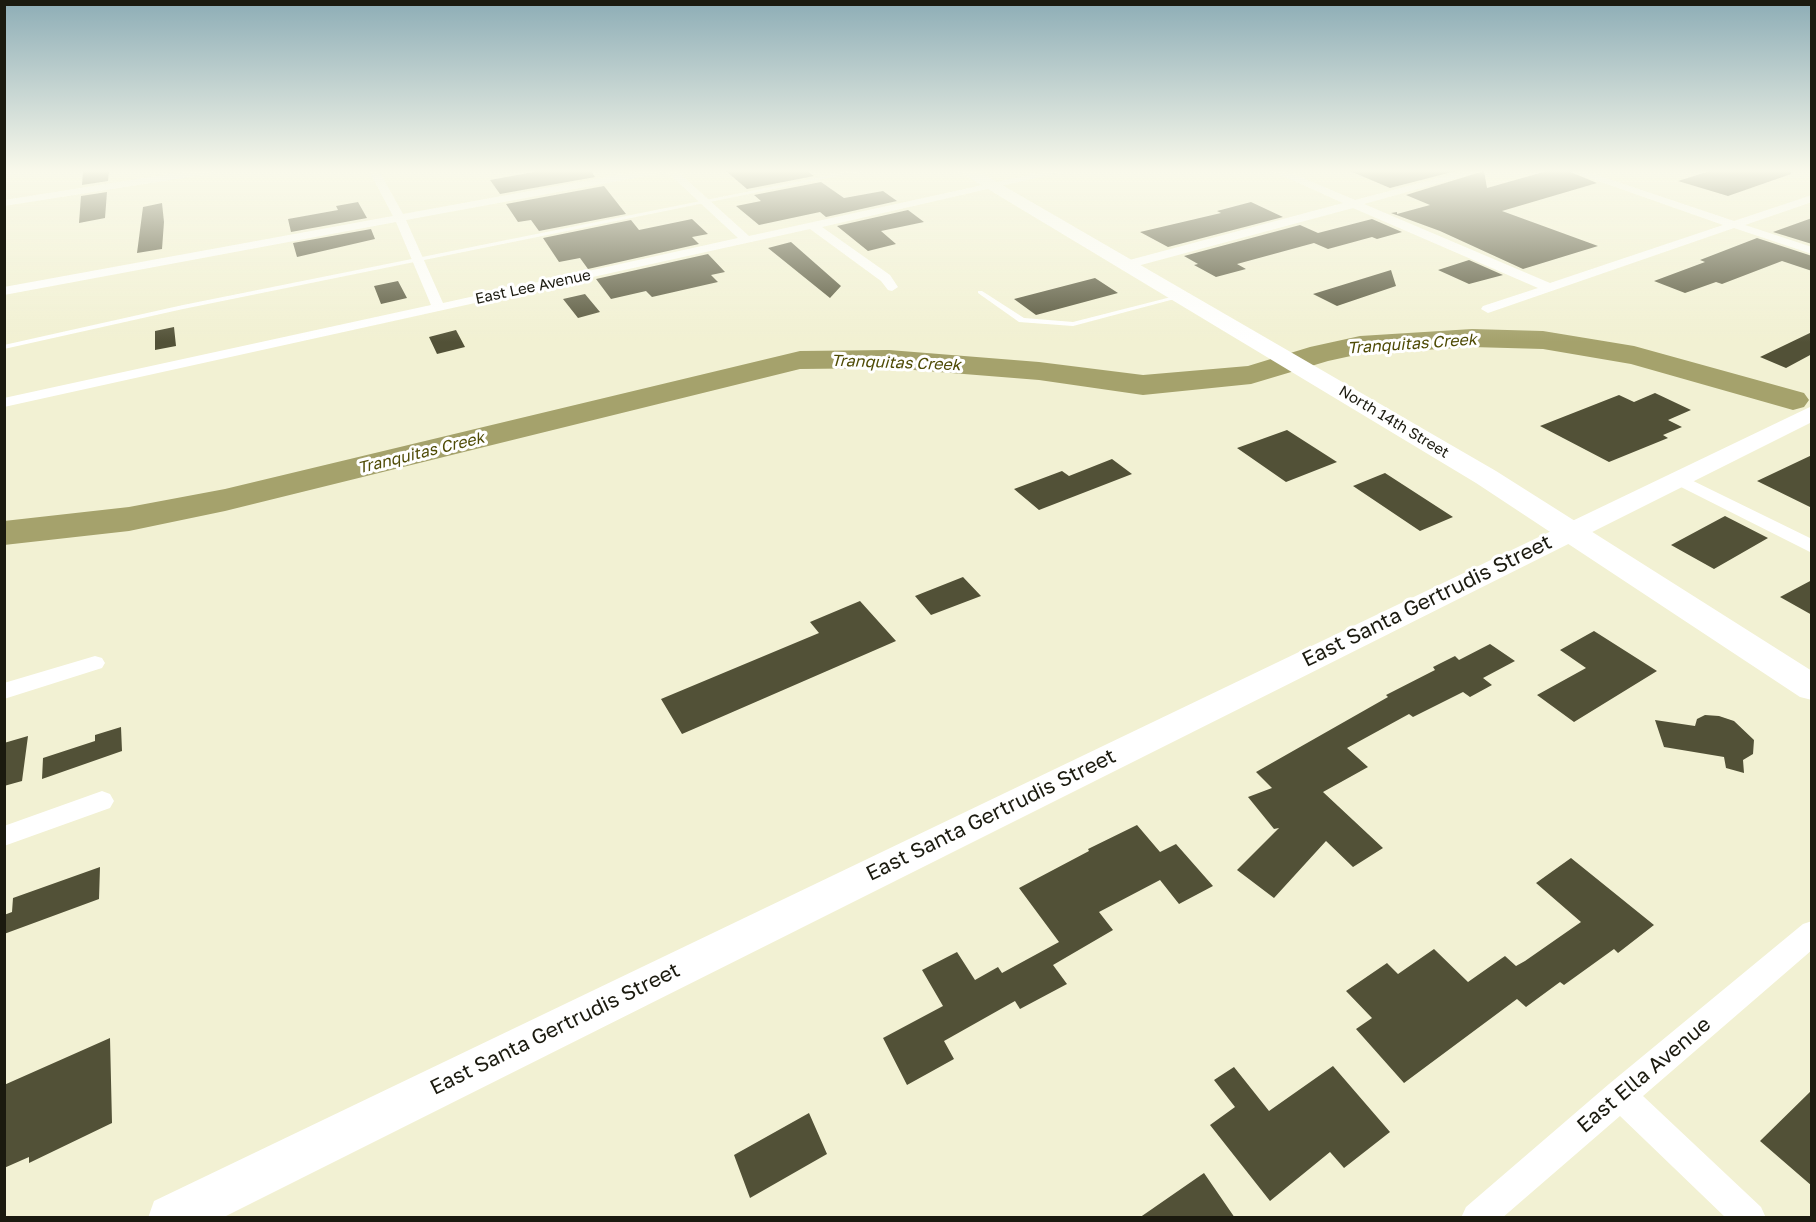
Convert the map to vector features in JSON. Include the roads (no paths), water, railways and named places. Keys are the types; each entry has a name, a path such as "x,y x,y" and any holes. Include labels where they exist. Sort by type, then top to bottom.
{"main road":[{"name":"North 14th Street","path":"1063,228 1486,477 1812,688"}],"street":[{"path":"4,291 340,228"},
{"path":"404,228 439,308"},
{"path":"734,228 748,241"},
{"name":"East Lee Avenue","path":"4,403 804,228"},
{"path":"816,228 886,278 892,287"},
{"path":"1126,265 1261,228"},
{"path":"1411,228 1550,288"},
{"path":"1488,309 1730,228"},
{"path":"1742,228 1812,250"},
{"name":"East Santa Gertrudis Street","path":"171,1218 1812,413"},
{"path":"1677,478 1812,547"},
{"path":"4,691 95,663"},
{"path":"4,836 102,801"},
{"name":"East Ella Avenue","path":"1477,1218 1812,933"},
{"path":"1620,1095 1750,1218"}],"lane":[{"path":"4,347 183,307 580,228"},
{"path":"980,292 1022,320 1073,324 1179,297"}],"waterway":[{"name":"Tranquitas Creek","path":"4,533 129,519 225,500 800,360 889,359 1039,371 1143,385 1251,375 1321,353 1360,345 1472,338 1543,340 1634,355 1793,400"}]}
